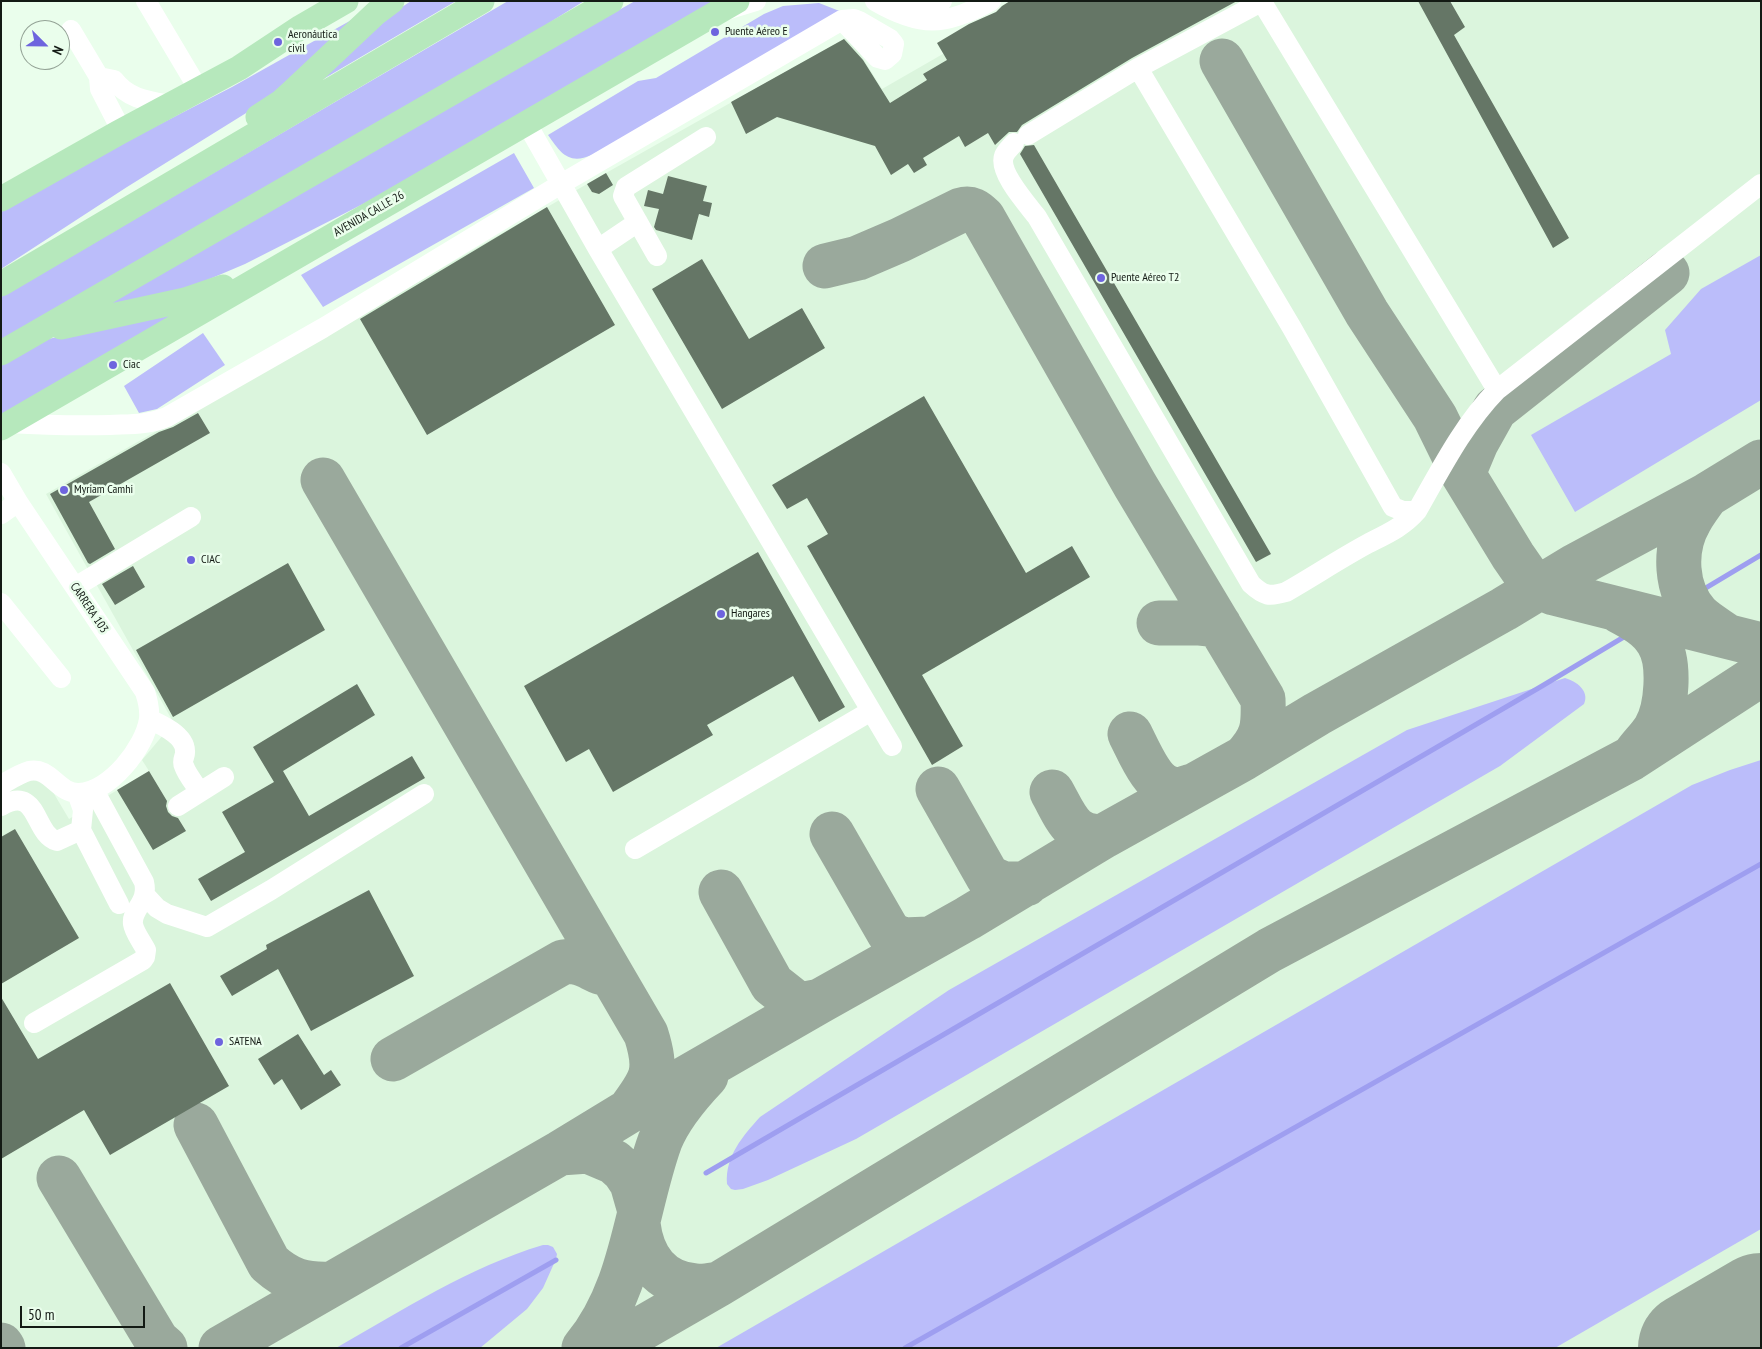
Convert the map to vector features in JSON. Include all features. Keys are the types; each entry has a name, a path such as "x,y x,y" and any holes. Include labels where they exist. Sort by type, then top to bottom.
{"main road":[{"path":"1,199 239,68 346,1"},
{"path":"239,68 309,37 373,1"},
{"path":"103,225 202,151 281,102 376,13 392,1"},
{"path":"1,284 482,1"},
{"path":"1,353 611,2"},
{"name":"AVENIDA CALLE 26","path":"5,426 727,7"},
{"path":"25,339 75,324 208,294 309,248"}],"street":[{"path":"146,1 199,90"},
{"path":"727,7 756,1"},
{"path":"883,6 920,8 942,1"},
{"path":"883,6 916,20 931,22 976,10 991,1"},
{"path":"1497,390 1263,1 1138,68 1021,139 1004,155 1004,166 1010,179 1037,217 1251,584 1262,594 1274,596 1286,592 1370,543 1398,529 1409,520 1417,511 1461,434 1497,390 1761,184"},
{"path":"5,426 141,424 167,417 323,328 561,184 842,20"},
{"path":"71,30 99,77 100,89 117,122 118,133"},
{"path":"1138,68 1292,328 1393,507 1403,511 1417,511"},
{"path":"99,77 114,80 120,88 134,97 171,105"},
{"path":"527,124 598,248 892,746"},
{"path":"657,256 623,196 626,187 706,137"},
{"path":"598,248 638,222"},
{"name":"CARRERA 103","path":"1,473 18,502 145,692 148,701 148,718 137,749 130,759 108,781 85,792"},
{"path":"1,514 18,502"},
{"path":"75,587 191,517"},
{"path":"1,603 61,678"},
{"path":"635,849 871,711"},
{"path":"148,718 169,728 184,745 186,750 183,758 184,767 200,792"},
{"path":"1,785 24,773 35,770 47,774 65,790 85,792"},
{"path":"178,806 224,777"},
{"path":"85,792 81,830 120,904"},
{"path":"34,1023 145,957 146,950 135,930 133,921 134,915 145,895 144,882 85,792"},
{"path":"145,895 157,908 166,914 207,927 271,890 424,794"},
{"path":"1,806 14,801 28,804 52,840 62,840 81,830"}],"shaded area":[{"path":"411,1 456,1 320,81 393,13"},
{"path":"508,1 584,1 541,28 1,341 1,297"},
{"path":"635,1 722,1 365,203 245,264 179,292 97,309 351,161"},
{"path":"1035,1 1761,1 1761,1348 1,1348 1,794 35,778 50,787 69,819 149,771 142,760 169,728 172,720 46,494 849,36 882,89"},
{"path":"819,3 842,12 592,155 577,159 566,156 548,135 638,81 656,78 764,14 783,6"},
{"path":"355,18 280,92 127,187 1,269 1,212 108,151 232,87"},
{"path":"514,153 534,188 323,307 301,275"},
{"path":"1761,255 1761,400 1575,512 1531,435 1671,354 1665,330 1701,289"},
{"path":"193,309 1,415 1,364 43,340"},
{"path":"203,333 225,365 157,409 139,413 124,386"},
{"path":"1565,678 1573,681 1584,691 1584,704 1500,766 856,1139 768,1180 743,1189 731,1189 727,1184 729,1164 736,1147 760,1117 949,990 1407,730"},
{"path":"1761,760 1761,1229 1555,1348 716,1348 1692,785"},
{"path":"543,1245 553,1247 557,1254 543,1288 527,1309 480,1348 336,1348 463,1277 516,1254"}],"building":[{"path":"1010,1 1237,1 1132,58 1022,125 1017,132 1009,132 995,145 988,133 965,147 959,136 923,158 927,165 914,173 908,164 891,175 875,146 777,117 746,134 731,102 844,39 863,60 890,103 927,80 923,74 947,60 937,43 969,24 996,12"},
{"path":"1418,1 1450,1 1465,27 1454,35 1569,238 1553,248"},
{"path":"1034,145 1271,554 1256,562 1020,154 1025,146"},
{"path":"606,173 613,185 599,194 592,192 587,184"},
{"path":"668,176 707,186 703,201 712,203 709,217 699,214 692,240 656,230 654,227 659,209 644,206 648,190 663,194"},
{"path":"547,207 615,325 427,435 360,319"},
{"path":"702,259 749,339 802,308 825,348 722,409 652,289"},
{"path":"924,396 1026,573 1072,546 1090,577 922,675 963,746 932,765 807,546 828,534 807,498 787,509 772,485"},
{"path":"198,413 210,433 89,502 115,549 90,564 88,563 50,494 159,432 173,427"},
{"name":"Hangares","path":"758,552 845,707 819,722 793,676 707,725 713,735 613,792 589,749 566,762 524,686"},
{"path":"288,563 325,630 173,717 136,650"},
{"path":"133,566 145,587 115,605 102,584"},
{"path":"357,684 375,715 283,771 309,816 412,756 425,778 211,901 198,879 245,852 222,812 274,782 253,747"},
{"path":"149,771 167,801 168,812 178,818 186,831 153,850 117,790"},
{"path":"15,829 79,938 1,984 1,837"},
{"path":"369,890 414,976 311,1031 278,969 232,996 220,976 267,949 266,945"},
{"path":"170,983 229,1086 110,1155 84,1110 1,1159 1,997 38,1059"},
{"path":"298,1034 324,1075 331,1070 341,1085 301,1110 282,1079 274,1085 258,1059"}],"waterway":[{"path":"706,1173 1542,686 1761,555"},
{"path":"905,1348 1761,864"},
{"path":"401,1348 556,1260"}],"taxiway":[{"path":"1222,61 1367,313 1435,417 1463,474 1531,582 1554,593 1761,645"},
{"path":"825,266 858,258 961,210 973,210 983,218 1135,485 1263,699 1263,717 1259,738 1244,758"},
{"path":"1463,474 1476,443 1495,409 1667,273"},
{"path":"221,1348 820,1001 968,918 1104,836 1504,609 1575,566 1707,495 1761,462"},
{"path":"323,480 646,1034 652,1058 651,1075 648,1083 629,1111"},
{"path":"1707,495 1694,513 1685,531 1679,556 1679,569 1681,582 1690,605 1701,618 1727,636"},
{"path":"1619,611 1636,620 1650,632 1658,642 1665,662 1665,698 1659,720 1653,732 1636,753"},
{"path":"1159,623 1219,625"},
{"path":"608,1348 719,1284 1270,950 1632,758 1761,674"},
{"path":"1130,734 1147,767 1159,782 1175,790 1192,786"},
{"path":"938,789 988,877 1004,884 1026,884"},
{"path":"1052,792 1066,817 1077,830 1093,836 1104,836"},
{"path":"832,834 889,933 903,940 929,939"},
{"path":"721,892 772,984 796,1003 804,1004 820,1001"},
{"path":"393,1059 563,962 584,964 599,972 610,974"},
{"path":"584,1348 600,1325 623,1275 652,1167 664,1132 680,1106 706,1076"},
{"path":"196,1125 269,1263 283,1274 297,1281 313,1284 331,1284"},
{"path":"560,1153 588,1151 614,1162 624,1171 632,1183 640,1211"},
{"path":"59,1178 157,1341 165,1348"},
{"path":"638,1224 648,1258 662,1274 683,1284 696,1286 719,1284"}],"runway":[{"path":"1694,1348 1761,1309"}],"place":[{"name":"Puente Aéreo E","path":"715,32"},
{"name":"Aeronáutica civil","path":"278,42"},
{"name":"Puente Aéreo T2","path":"1101,278"},
{"name":"Ciac","path":"113,365"},
{"name":"Myriam Camhi","path":"64,490"},
{"name":"CIAC","path":"191,560"},
{"name":"Hangares","path":"721,614"},
{"name":"SATENA","path":"219,1042"}]}
